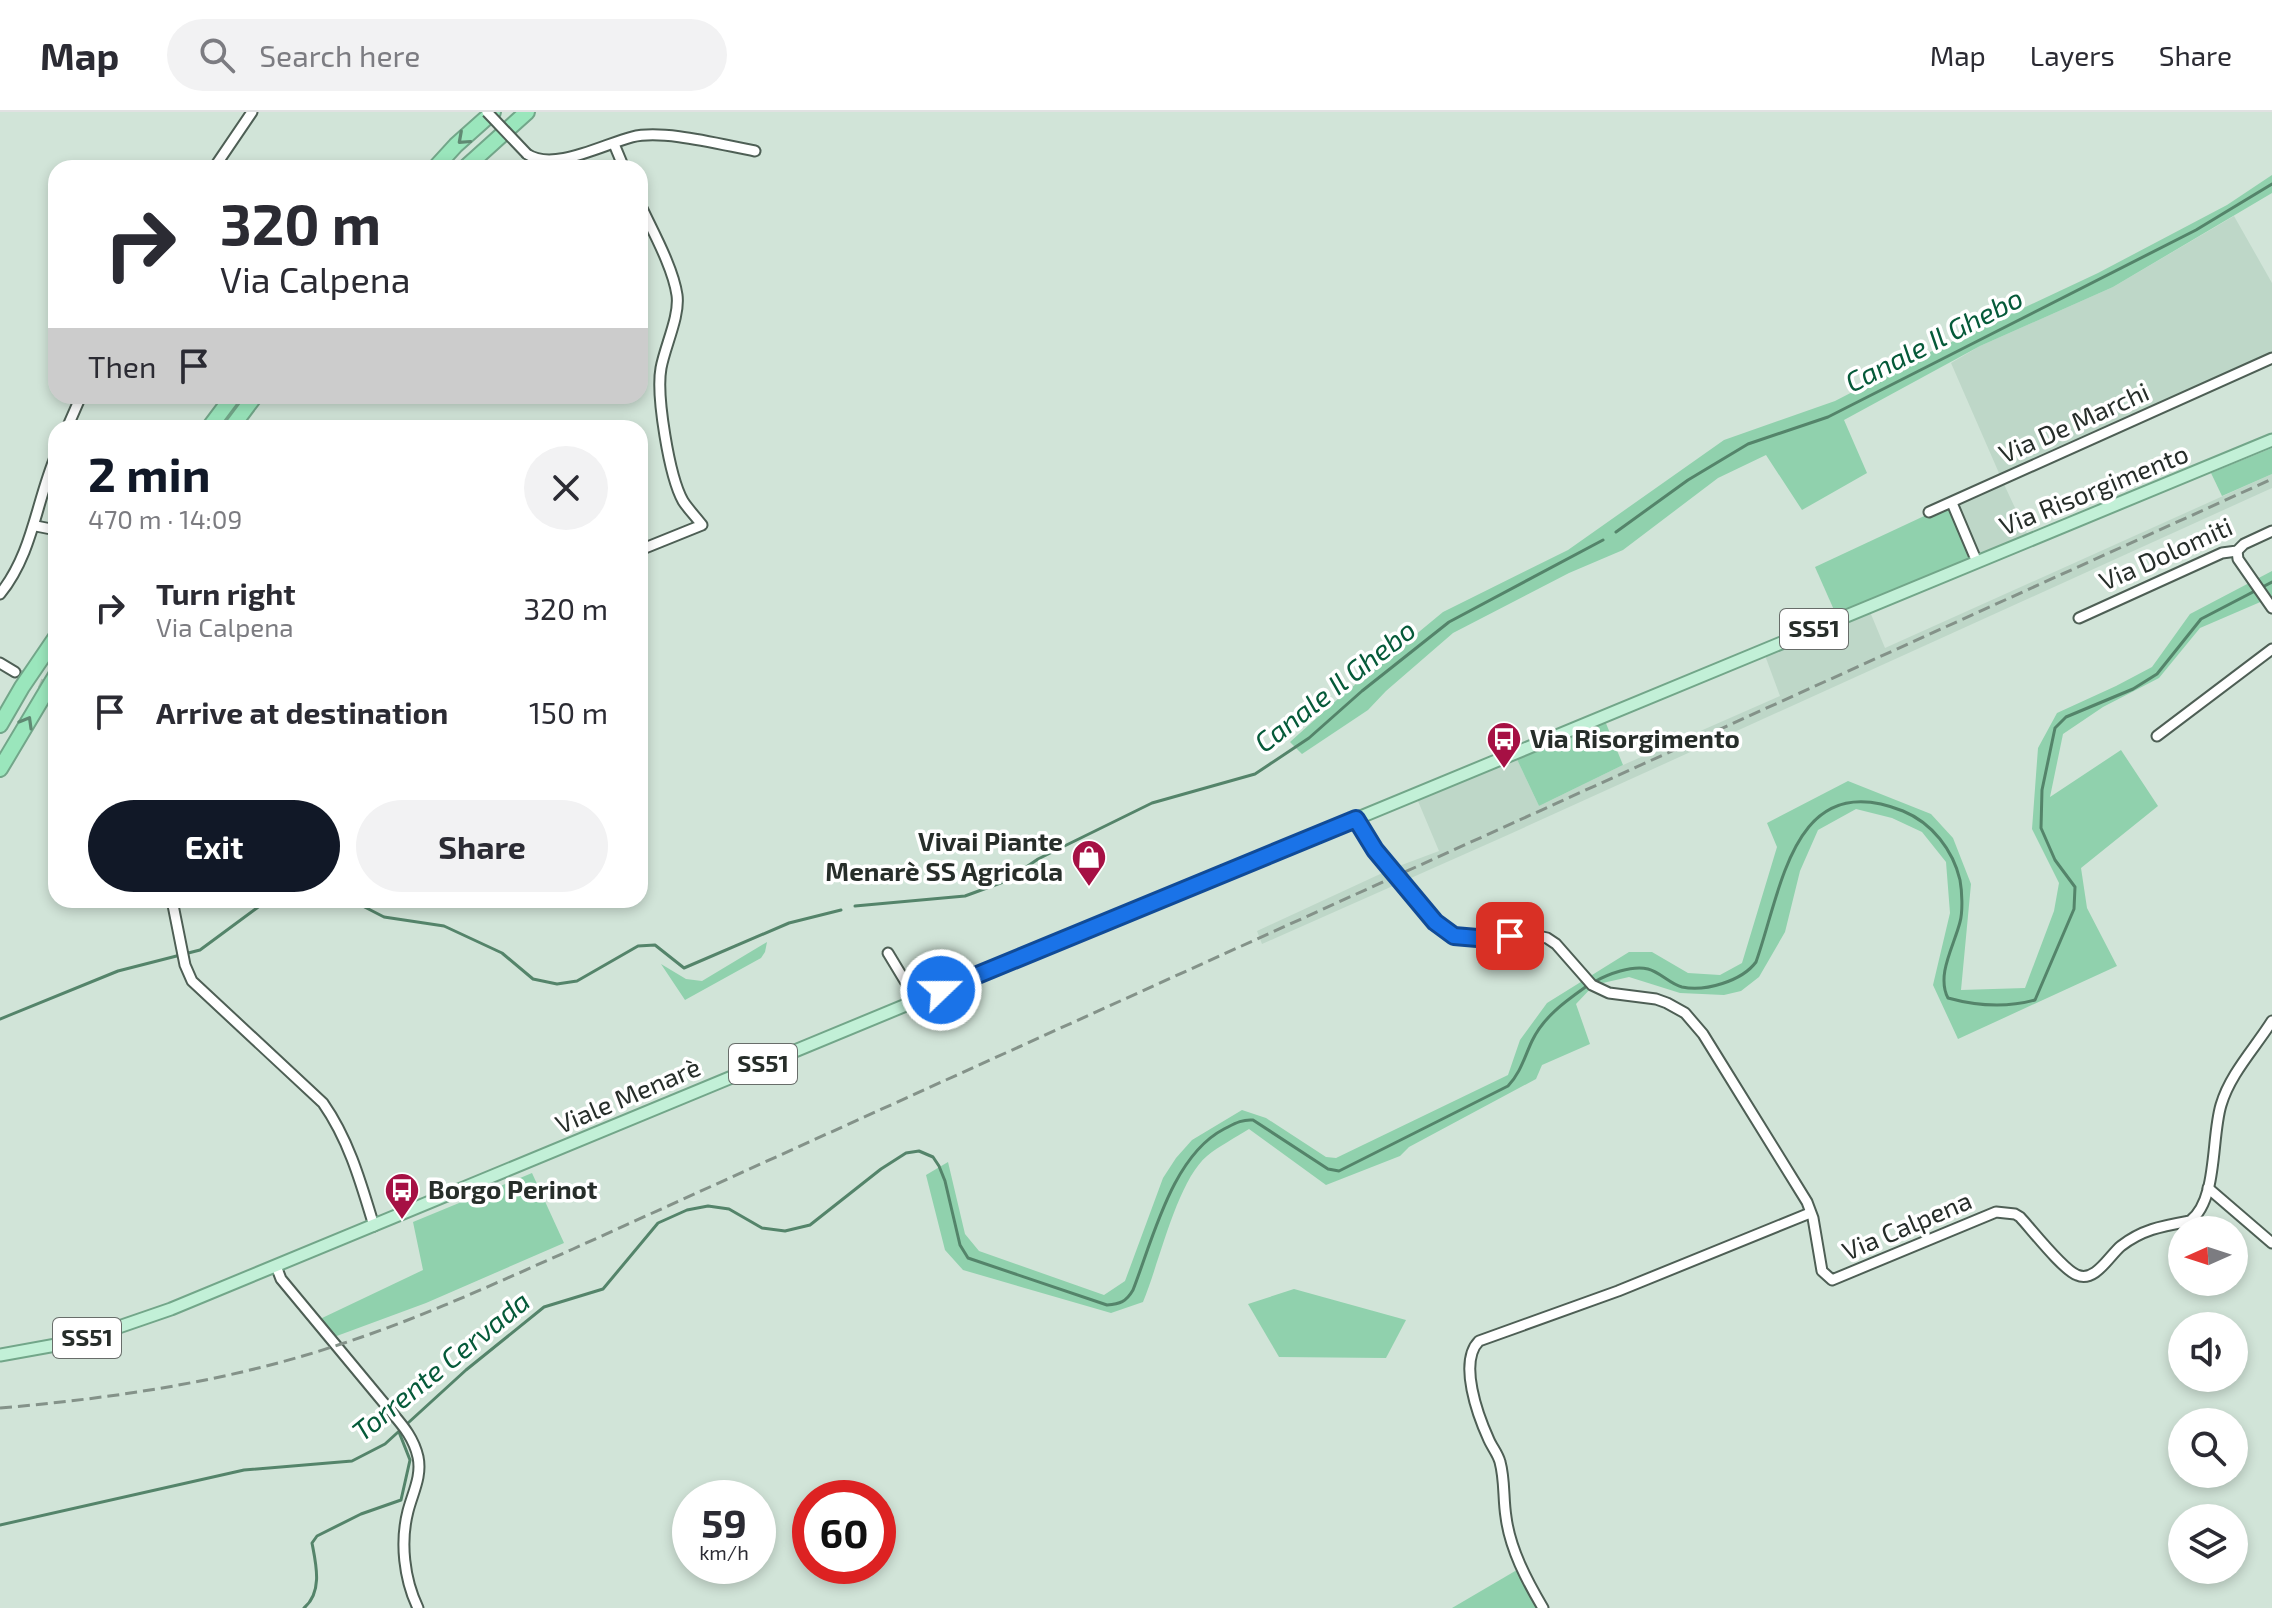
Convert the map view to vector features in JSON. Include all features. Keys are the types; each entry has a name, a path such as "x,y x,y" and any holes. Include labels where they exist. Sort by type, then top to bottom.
{"highway":[{"path":"443,160 490,112"},
{"path":"474,160 527,112"},
{"path":"0,725 48,649"},
{"path":"0,769 48,688"}],"main road":[{"name":"Via Risorgimento","path":"1356,819 2272,440"},
{"name":"Viale Menarè","path":"0,1355 60,1345 119,1329 1356,819"}],"street":[{"path":"219,160 252,112"},
{"path":"490,112 527,154 540,160"},
{"path":"550,160 640,135 755,151"},
{"path":"614,144 621,160"},
{"path":"648,222 677,295 676,312 660,372 662,414 683,500 702,525 648,547"},
{"name":"Via De Marchi","path":"1929,512 2272,358"},
{"path":"0,594 36,526 48,483"},
{"path":"1952,503 1977,562"},
{"path":"36,526 48,528"},
{"name":"Via Dolomiti","path":"2079,618 2222,553 2237,551 2244,544 2272,531"},
{"path":"2237,551 2238,559 2272,608"},
{"path":"2157,736 2272,649"},
{"path":"0,663 15,672"},
{"name":"Via Calpena","path":"1356,819 1383,860 1435,922 1454,936 1489,939 1529,934 1547,938 1590,983 1609,993 1656,999 1691,1019 1718,1056 1807,1202 1813,1218 1822,1271 1832,1280 1996,1212 2020,1217 2071,1271 2085,1277 2092,1275 2118,1248 2141,1233 2157,1226 2190,1221 2204,1205 2223,1096 2272,1021"},
{"path":"174,908 185,965 192,981 323,1103 337,1122 352,1156 374,1226"},
{"path":"888,953 917,1001"},
{"path":"2208,1188 2272,1243"},
{"name":"Via Calpena","path":"1543,1608 1529,1583 1506,1521 1501,1465 1472,1393 1470,1359 1473,1347 1479,1341 1618,1291 1810,1213"},
{"path":"276,1266 281,1279 402,1425 415,1446 420,1467 407,1514 405,1568 418,1608"}],"shaded area":[{"path":"2234,216 2272,283 2272,358 2002,480 1951,363 1980,346 2113,287"},
{"path":"2272,474 2272,488 1262,944 1257,931 1391,869 1439,851 1415,794 1514,753 1539,806 1623,765 1780,696 1763,650 1868,607 1885,648"},
{"path":"2002,480 2030,540 1977,562 1952,503"}],"green space":[{"path":"2272,175 2272,193 2113,287 1980,346 1844,420 1867,473 1802,510 1766,455 1718,478 1623,550 1569,573 1453,633 1368,710 1302,754 1290,742 1443,612 1568,550 1724,440 1835,401 1928,353 2098,273 2227,205"},
{"path":"2272,448 2272,474 2222,496 2211,473"},
{"path":"1952,503 1977,562 1838,619 1815,567"},
{"path":"2272,571 2272,597 2200,628 2159,678 2103,707 2063,734 2050,797 2121,750 2158,806 2081,868 2087,908 2117,966 1958,1039 1933,985 1950,913 1946,862 1922,832 1892,818 1856,809 1818,830 1800,871 1785,932 1759,977 1741,991 1724,995 1680,993 1629,977 1594,985 1576,1004 1590,1044 1542,1065 1536,1079 1409,1147 1400,1156 1326,1185 1249,1129 1212,1152 1196,1168 1178,1203 1143,1302 1111,1313 963,1270 945,1250 926,1175 948,1162 965,1234 979,1251 1104,1295 1125,1281 1163,1178 1176,1158 1192,1140 1242,1110 1266,1118 1326,1157 1336,1158 1508,1075 1520,1040 1547,1003 1629,952 1652,952 1688,973 1720,975 1742,963 1777,847 1767,823 1848,781 1931,814 1953,838 1971,884 1961,990 2025,988 2054,911 2059,883 2032,829 2038,748 2057,713 2152,667 2190,614"},
{"path":"1603,716 1623,765 1539,806 1514,753"},
{"path":"767,942 761,958 685,1000 661,964 686,979 702,981"},
{"path":"532,1173 564,1243 426,1303 334,1337 320,1319 423,1270 413,1222"},
{"path":"1294,1289 1406,1320 1386,1358 1279,1357 1248,1304"},
{"path":"1522,1567 1543,1608 1452,1608"}],"waterway":[{"name":"Canale Il Ghebo","path":"1616,532 1688,480 1748,444 1828,417 2196,230 2272,184"},
{"name":"Canale Il Ghebo","path":"855,906 965,896 1006,881 1038,859 1152,803 1255,774 1309,738 1449,622 1603,540"},
{"name":"Torrente Cervada","path":"1594,982 1635,968 1652,971 1682,987 1691,988 1722,984 1742,975 1756,962 1774,901 1798,843 1815,820 1837,806 1866,802 1903,811 1923,823 1947,848 1957,869 1962,912 1945,970 1948,998 1992,1005 2035,1000 2074,909 2075,887 2055,860 2041,828 2042,790 2055,728 2066,717 2133,689 2157,674 2201,619 2272,582"},
{"name":"Canale Il Ghebo","path":"0,1019 118,971 200,950 257,908"},
{"name":"Canale Il Ghebo","path":"367,908 384,917 444,926 502,953 533,979 557,984 577,981 638,946 655,945 684,968 789,923 841,910"},
{"name":"Torrente Cervada","path":"0,1525 244,1470 352,1461 385,1444 466,1370 544,1307 603,1289 658,1223 687,1210 708,1206 729,1209 762,1228 785,1231 810,1225 906,1153 919,1151 933,1157 939,1166 960,1245 968,1258 1107,1305 1119,1303 1133,1290 1166,1200 1178,1178 1206,1142 1224,1129 1253,1120 1328,1169 1339,1171 1508,1086 1543,1024 1587,986"},
{"path":"304,1608 316,1586 312,1543 317,1536 361,1514 401,1500 410,1460 399,1432"}],"tunnel":[{"path":"15,672 48,686"}],"railway":[{"path":"0,1408 87,1399 215,1378 300,1357 429,1311 573,1249 2272,479"}],"place":[{"name":"Via Risorgimento","path":"1504,770"},
{"name":"Vivai Piante Menarè SS Agricola","path":"1089,888"},
{"name":"Borgo Perinot","path":"402,1221"}],"route":[{"path":"941,990 1356,819 1375,850 1435,922 1454,936 1477,939 1510,936"}]}
